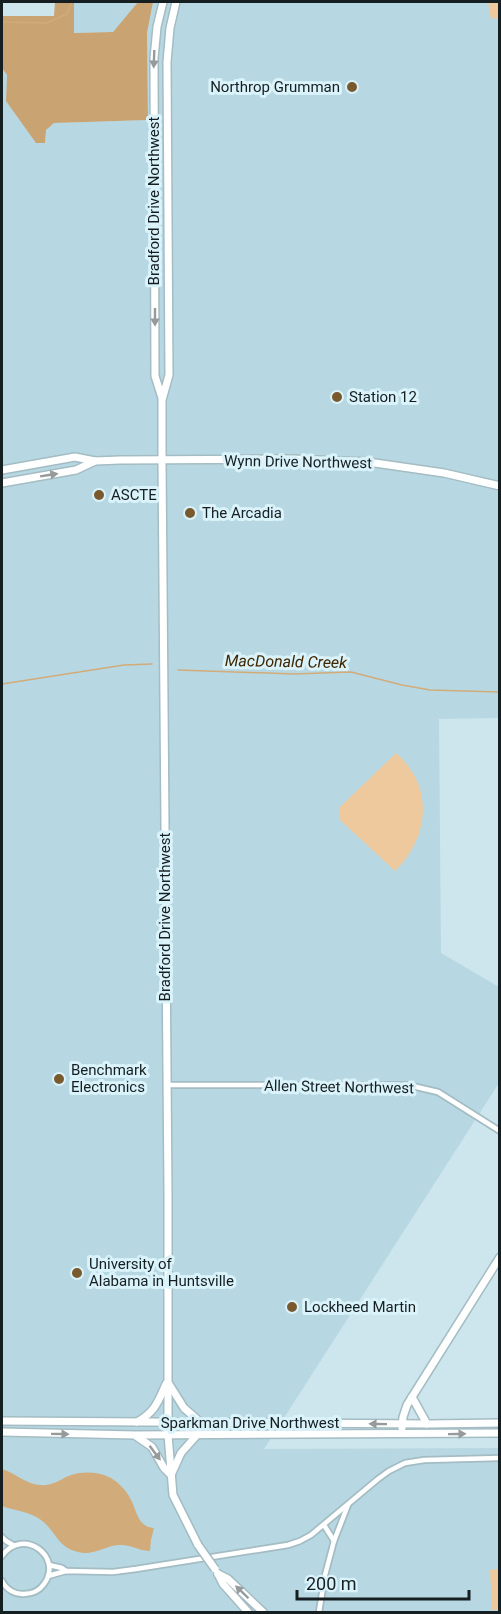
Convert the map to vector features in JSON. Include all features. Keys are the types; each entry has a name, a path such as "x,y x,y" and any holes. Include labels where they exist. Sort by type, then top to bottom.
{"main road":[{"name":"Bradford Drive Northwest","path":"162,400 155,376 154,58 157,27 163,2"},
{"name":"Bradford Drive Northwest","path":"171,1475 167,1382 168,1193 162,400 169,375 167,62 170,28 176,2"},
{"name":"Wynn Drive Northwest","path":"2,470 75,457 95,462"},
{"name":"Wynn Drive Northwest","path":"2,483 76,470 95,462 291,459 368,462 444,472 500,486"},
{"path":"402,1434 407,1405 500,1257"},
{"path":"137,1422 155,1408 167,1382"},
{"path":"167,1382 184,1408 200,1422"},
{"path":"412,1397 427,1424"},
{"name":"Sparkman Drive Northwest","path":"2,1421 168,1424 200,1422 500,1423"},
{"name":"Sparkman Drive Northwest","path":"2,1432 135,1435 500,1433"},
{"path":"135,1435 152,1447 164,1468 171,1475"},
{"path":"197,1435 181,1453 171,1475 173,1495 198,1545 223,1584 248,1612"},
{"path":"217,1572 228,1579 263,1612"}],"street":[{"name":"Allen Street Northwest","path":"167,1085 408,1085 438,1092 500,1131"},
{"path":"48,1576 66,1571 113,1572 288,1545 300,1541 324,1525 389,1471 405,1463 424,1460 500,1458"},
{"path":"319,1612 334,1541 348,1504"},
{"path":"324,1525 334,1541"},
{"path":"2,1537 13,1545"},
{"path":"2,1553 13,1545 31,1544 45,1554 49,1565 48,1576 41,1588 34,1593 22,1595 14,1593 2,1584"},
{"path":"49,1565 66,1571"}],"shaded area":[{"path":"55,2 74,2 74,33 113,32 138,2 153,2 147,33 148,120 54,123 46,130 45,143 36,143 6,101 7,75 2,68 2,16 54,16"},
{"path":"74,2 138,2 113,32 73,33"},
{"path":"153,2 499,2 499,718 439,719 441,953 499,987 499,1083 264,1449 499,1448 499,1612 2,1612 2,68 7,75 6,101 45,143 46,130 54,123 148,120 147,33"},
{"path":"488,2 499,2 499,18 491,19"},
{"path":"396,753 408,766 417,781 422,796 423,812 421,827 415,843 407,858 395,871 339,819 339,808"},
{"path":"2,1469 30,1483 40,1485 83,1473 100,1474 111,1478 126,1492 144,1525 154,1528 150,1551 123,1545 89,1553 71,1550 36,1517 2,1506"},
{"path":"499,1569 499,1610 492,1610 490,1570"}],"waterway":[{"path":"2,22 46,23 67,14 72,2"},
{"name":"MacDonald Creek","path":"2,684 124,665 152,664"},
{"name":"MacDonald Creek","path":"178,670 294,674 351,672 430,690 500,692"}],"place":[{"name":"Northrop Grumman","path":"352,87"},
{"name":"Station 12","path":"337,397"},
{"name":"ASCTE","path":"99,495"},
{"name":"The Arcadia","path":"190,513"},
{"name":"Benchmark Electronics","path":"59,1079"},
{"name":"University of Alabama in Huntsville","path":"77,1273"},
{"name":"Lockheed Martin","path":"292,1307"}]}
